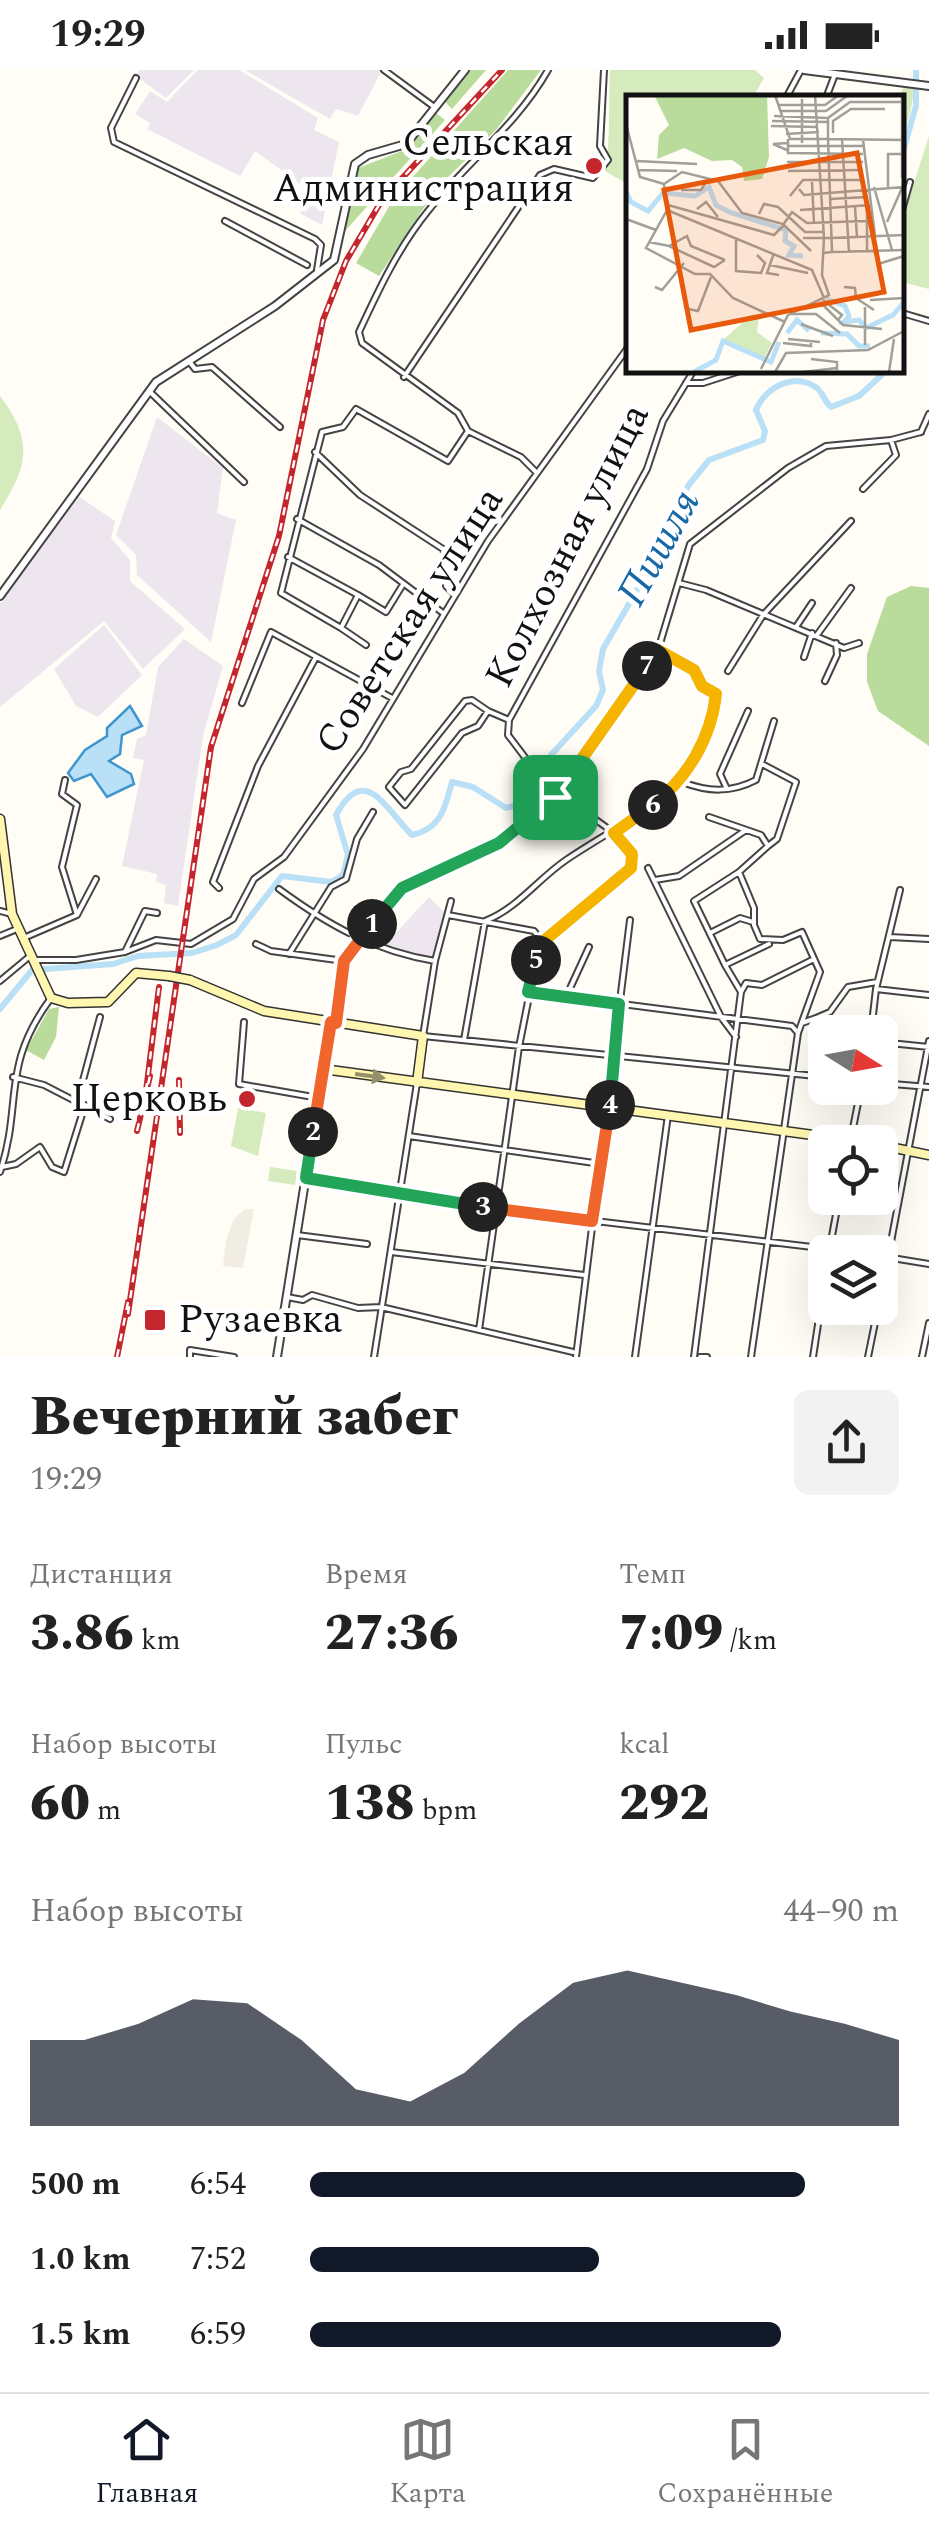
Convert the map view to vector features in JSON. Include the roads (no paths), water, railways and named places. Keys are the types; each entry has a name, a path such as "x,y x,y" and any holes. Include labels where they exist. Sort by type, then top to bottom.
{"main road":[{"path":"0,819 12,914 51,998 102,1004 114,999 136,973 190,980 264,1012 423,1036 416,1083"},
{"path":"334,1023 324,1069 808,1135"},
{"path":"898,1149 929,1156"}],"street":[{"path":"384,70 437,108"},
{"path":"0,596 156,382 274,306 334,260 355,164 406,144 465,70"},
{"path":"538,473 520,456 468,431 458,413 362,343 358,332 398,251 464,168 497,134 511,126 548,70"},
{"path":"404,377 540,175 554,169 593,178 601,173 608,160 600,146 604,70"},
{"path":"788,95 803,70 925,86"},
{"path":"827,95 834,77"},
{"path":"136,78 111,128 114,142 316,239 321,245 318,270"},
{"path":"904,203 910,182"},
{"path":"225,222 307,264"},
{"path":"904,315 929,322"},
{"name":"Советская улица","path":"125,952 156,940 191,944 233,919 254,879 284,857 363,749 454,594 626,350"},
{"path":"189,361 195,369 212,367 280,428"},
{"name":"Колхозная улица","path":"614,833 546,786 508,735 509,720 647,469 663,421 693,372"},
{"path":"686,383 703,383 737,372"},
{"path":"149,391 244,482"},
{"path":"366,644 281,593 314,451 322,432 343,426 356,409 448,461 468,431"},
{"path":"921,432 929,414"},
{"path":"334,1023 344,961 402,888 499,843 557,796 658,650 690,544 788,468 826,446 891,440 921,432 929,435"},
{"path":"863,490 896,455 891,440"},
{"path":"314,451 360,495 442,549 449,571 446,586 454,594"},
{"path":"297,519 379,566 442,613"},
{"path":"728,672 763,614 851,521"},
{"path":"288,557 386,612 402,586"},
{"path":"680,584 706,590 844,648 859,642"},
{"path":"804,656 814,634 850,588"},
{"path":"341,628 358,595"},
{"path":"796,627 812,603"},
{"path":"242,703 271,632 392,698"},
{"path":"825,681 837,655 836,642"},
{"path":"464,1040 485,922 682,782 714,716 716,694 702,686 694,670 658,650"},
{"path":"219,888 213,882 258,766 316,657"},
{"name":"Колхозная улица","path":"466,700 488,711 478,726 462,734 405,805 389,787 401,772 411,769 466,700"},
{"path":"488,711 509,720"},
{"path":"727,789 720,774 748,711"},
{"path":"682,782 705,791 756,780 774,721"},
{"path":"741,992 694,901 739,872 777,839 796,782 762,764"},
{"path":"65,780 62,794 77,805 62,866 78,915"},
{"path":"290,954 331,887 346,879 357,839 373,812"},
{"path":"709,816 760,835 768,846"},
{"path":"656,880 679,876 746,830"},
{"path":"479,1330 528,992 543,942 631,868 632,854 614,833"},
{"path":"648,868 720,1017 736,1037"},
{"path":"739,872 754,908 760,939 770,942"},
{"path":"22,939 78,915 96,879"},
{"path":"279,889 358,940 399,955 435,961"},
{"path":"873,1015 900,890"},
{"path":"451,901 435,961 423,1036 808,1075"},
{"path":"0,970 2,979 32,960 76,960 125,952 145,911 157,913"},
{"path":"0,912 12,914"},
{"path":"448,915 534,931 543,942"},
{"path":"710,933 740,918 754,922"},
{"path":"287,1296 303,1300 312,1295 358,1308 381,1307 576,1355 584,1274 610,1108 630,920"},
{"path":"0,936 17,929"},
{"path":"725,966 770,942 802,932 820,972 798,1034 791,1073 751,1357"},
{"path":"890,936 929,939"},
{"path":"256,944 290,954 344,961"},
{"path":"566,997 589,947"},
{"path":"700,1357 710,1234 741,992 746,983 762,985 814,958"},
{"path":"823,1015 830,1012 848,988 879,981"},
{"path":"876,989 929,995"},
{"path":"528,992 792,1026 798,1034"},
{"path":"51,998 36,1019 13,1076 1,1169 16,1164 40,1147 52,1167 64,1172 85,1105"},
{"path":"78,1100 100,1017"},
{"path":"802,1023 808,1021"},
{"path":"244,1022 236,1080 239,1084 319,1098"},
{"path":"894,1235 929,1045 898,1043"},
{"path":"278,1357 324,1069"},
{"path":"13,1076 78,1100 110,1119"},
{"path":"374,1357 416,1083"},
{"path":"898,1085 929,1088"},
{"path":"635,1357 668,1115"},
{"path":"409,1136 601,1164"},
{"path":"306,1178 496,1209 808,1248"},
{"path":"296,1234 367,1244"},
{"path":"390,1252 584,1274"},
{"path":"898,1259 929,1264"},
{"path":"922,1357 929,1323"},
{"path":"813,1357 818,1325"},
{"path":"868,1357 875,1325"},
{"path":"190,1357 190,1350 234,1357"}],"water":[{"path":"130,706 142,726 122,735 120,754 109,761 131,774 134,784 107,797 91,774 74,781 68,773 85,750 107,736 107,728"}],"waterway":[{"name":"Пишля","path":"904,148 916,106 916,70"},
{"name":"Пишля","path":"0,1009 32,970 192,953 236,935 282,876 331,882 343,875 348,855 336,815 356,792 375,795 412,835 436,822 452,782 473,787 506,808 525,803 550,774 551,755 596,706 603,690 599,671 603,649 664,543 688,486 709,460 763,440 765,431 756,410 766,395 781,384 808,383 819,390 831,407 859,396 885,372"}],"railway":[{"path":"128,1314 211,747 279,536 323,320 346,261 382,200 502,70"},
{"path":"146,1091 159,987"},
{"path":"137,1131 150,1076"},
{"path":"179,1080 180,1133"},
{"path":"117,1357 128,1302"}],"place":[{"name":"Сельская Администрация","path":"594,166"},
{"name":"Церковь","path":"247,1099"},
{"name":"Рузаевка","path":"155,1320"}]}
